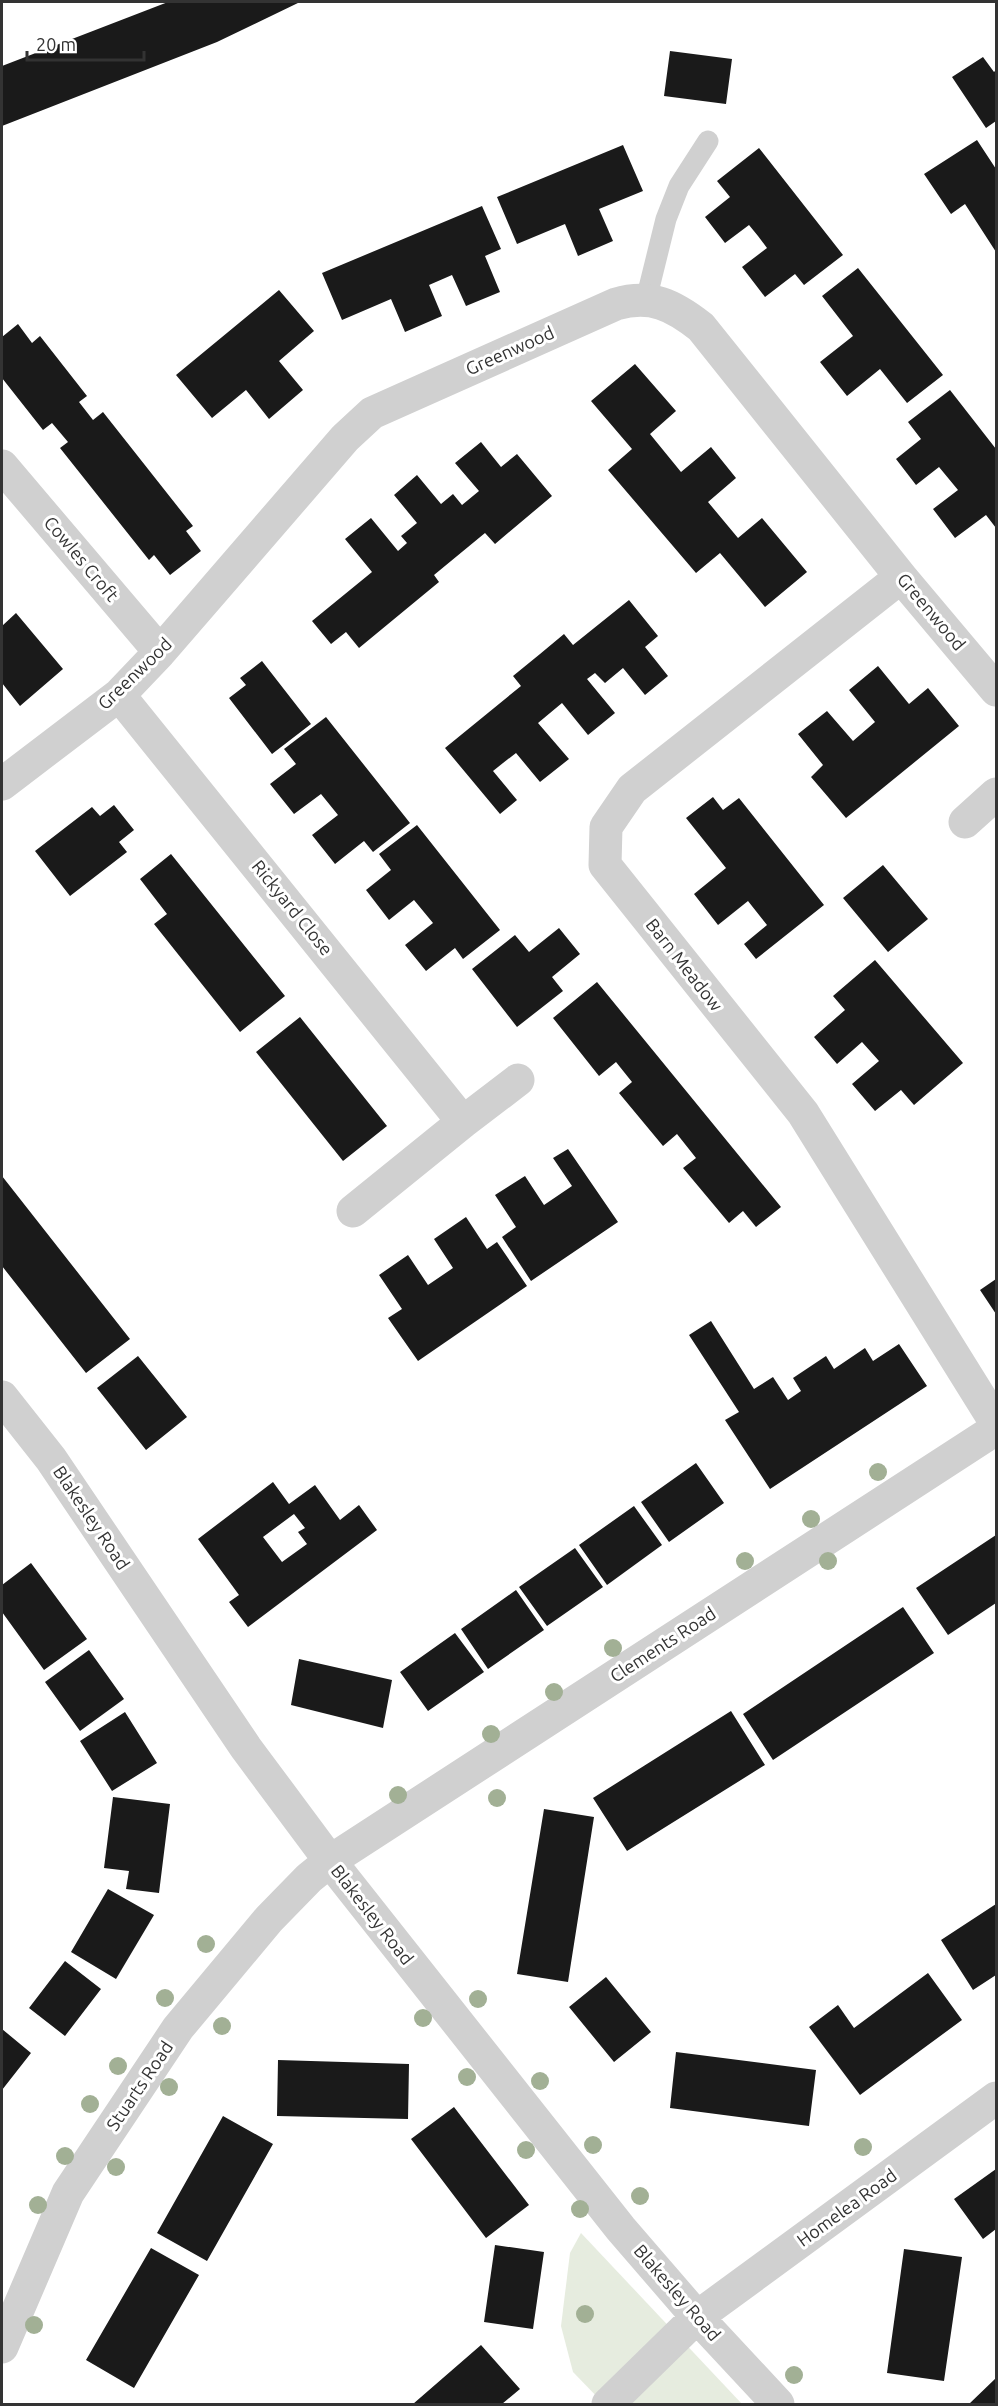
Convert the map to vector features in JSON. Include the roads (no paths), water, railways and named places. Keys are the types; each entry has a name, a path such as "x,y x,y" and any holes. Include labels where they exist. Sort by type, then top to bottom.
{"street":[{"name":"Greenwood","path":"2,784 119,695 160,652 345,438 372,413 616,304 634,299 658,301 684,314 701,327 901,577 996,690"},
{"name":"Cowles Croft","path":"2,466 160,652"},
{"name":"Barn Meadow","path":"901,577 632,789 606,827 605,865 803,1113 940,1329 996,1423"},
{"name":"Rickyard Close","path":"119,695 463,1122"},
{"path":"964,822 996,794"},
{"path":"353,1211 518,1080"},
{"name":"Blakesley Road","path":"2,1397 51,1459 246,1748 330,1861 621,2229 697,2317 778,2404"},
{"name":"Clements Road","path":"330,1861 996,1429"},
{"name":"Stuarts Road","path":"2,2346 68,2193 178,2028 269,1919 309,1878 330,1861"},
{"name":"Homelea Road","path":"608,2404 697,2317 996,2098"}],"lane":[{"path":"646,300 666,219 679,186 708,141"}]}
